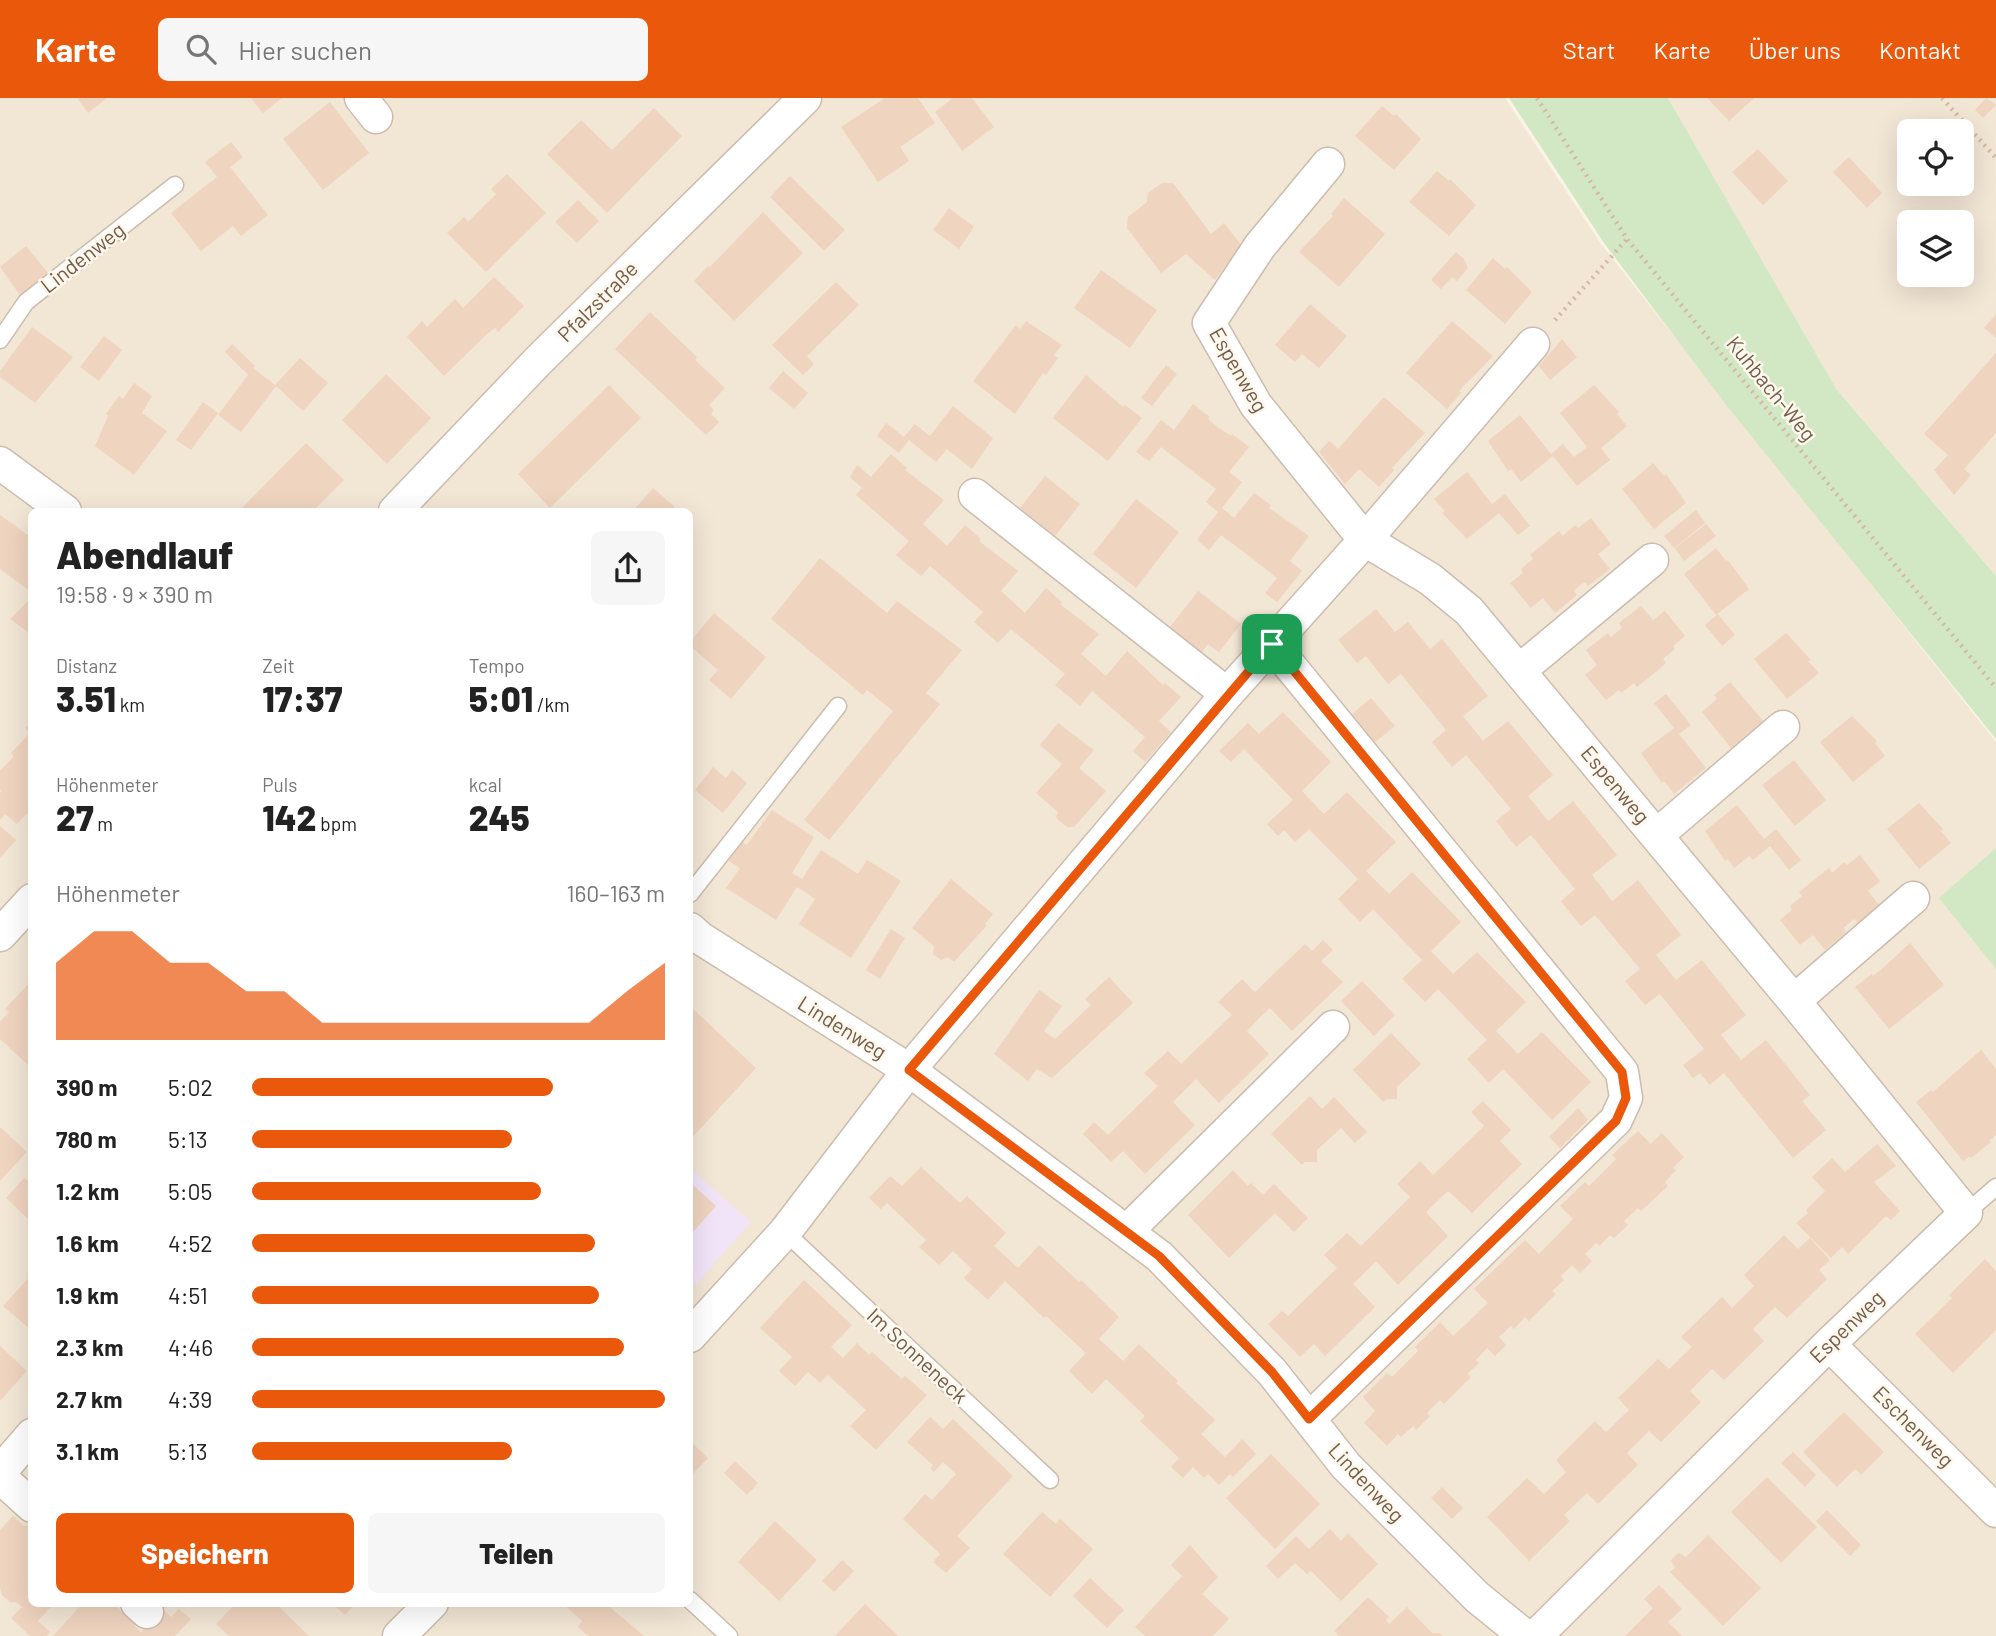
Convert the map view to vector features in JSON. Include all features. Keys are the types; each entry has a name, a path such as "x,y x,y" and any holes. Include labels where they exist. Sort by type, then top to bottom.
{"street":[{"name":"Pfalzstraße","path":"398,508 539,360 805,98"},
{"name":"Espenweg","path":"1328,164 1260,246 1209,323 1256,405 1365,540 1430,579 1469,611 1794,1000 1966,1213 1829,1344 1536,1636"},
{"path":"693,1333 785,1232 909,1070 1227,694 1365,540 1534,344"},
{"path":"0,463 61,508"},
{"path":"975,495 1227,694"},
{"path":"1519,671 1652,560"},
{"path":"1272,644 1622,1072 1626,1098 1616,1121 1309,1419"},
{"name":"Espenweg","path":"1657,835 1783,727"},
{"path":"1794,1000 1913,898"},
{"path":"0,935 28,904"},
{"name":"Lindenweg","path":"693,932 699,939 909,1070 1159,1256 1272,1372 1346,1466 1477,1597 1525,1636"},
{"path":"1127,1231 1333,1027"},
{"name":"Eschenweg","path":"1829,1344 1996,1510"},
{"path":"28,1441 0,1475 28,1502"},
{"path":"399,1636 428,1607"}],"lane":[{"name":"Lindenweg","path":"0,340 26,302 175,185"},
{"path":"693,890 838,706"},
{"path":"1966,1213 1996,1187"},
{"name":"Im Sonneneck","path":"785,1232 1049,1480"},
{"path":"693,1603 729,1636"}],"path":[{"name":"Kuhbach-Weg","path":"1538,98 1627,239 1996,688"},
{"path":"1942,98 1996,158"},
{"path":"1534,344 1627,239"}],"shaded area":[{"path":"0,98 1505,98 1601,244 1996,742 1996,1636 0,1636"},
{"path":"1668,98 1996,98 1996,576 1837,390"},
{"path":"693,1171 751,1222 693,1288"}],"green space":[{"path":"1509,98 1668,98 1837,390 1996,576 1996,739 1727,406 1604,243"},
{"path":"1996,848 1996,969 1939,898"}],"building":[{"path":"77,98 107,98 88,113"},
{"path":"251,98 282,98 263,113"},
{"path":"885,98 918,98 935,123 900,147 909,161 878,182 841,127"},
{"path":"953,98 972,98 994,127 962,151 935,112"},
{"path":"1707,98 1754,98 1729,121"},
{"path":"1986,98 1996,105 1983,118 1975,110"},
{"path":"330,102 369,153 323,190 283,139"},
{"path":"1382,106 1394,116 1396,114 1421,139 1394,170 1355,136"},
{"path":"654,108 682,136 607,213 547,154 581,120 612,150"},
{"path":"231,142 243,157 230,167 268,215 241,236 233,226 201,251 171,213 217,177 205,162"},
{"path":"1758,149 1788,181 1763,205 1732,172"},
{"path":"1849,157 1882,193 1867,208 1833,172"},
{"path":"1437,171 1449,181 1450,179 1476,205 1449,236 1409,202"},
{"path":"507,174 546,213 486,272 447,233 464,217 468,222 496,194 491,189"},
{"path":"790,176 845,230 824,251 770,197"},
{"path":"1162,183 1173,183 1211,234 1224,223 1245,250 1238,259 1230,260 1215,280 1186,254 1161,273 1127,228 1128,217 1147,202 1148,193"},
{"path":"1344,198 1385,234 1339,287 1299,252 1333,216 1331,214"},
{"path":"578,200 599,221 577,243 555,222"},
{"path":"949,208 974,227 959,249 933,230"},
{"path":"763,212 803,253 734,321 694,281"},
{"path":"26,246 48,273 20,295 0,267"},
{"path":"1456,252 1464,259 1468,268 1457,281 1452,277 1441,289 1431,280"},
{"path":"1493,258 1505,269 1507,267 1532,292 1505,324 1466,290"},
{"path":"1101,270 1157,310 1130,348 1074,308"},
{"path":"494,277 524,306 498,332 495,328 488,333 444,376 407,337 422,321 427,327 455,299 463,308"},
{"path":"836,282 859,305 807,356 814,364 803,375 772,345"},
{"path":"1310,304 1347,336 1319,368 1302,354 1295,362 1275,345"},
{"path":"650,312 725,388 709,405 714,410 711,414 719,422 706,435 615,349"},
{"path":"1996,314 1996,338 1984,328"},
{"path":"1026,321 1062,345 1054,355 1058,358 1046,375 1043,373 1015,414 973,381 1016,325 1020,329"},
{"path":"1452,321 1493,356 1459,391 1461,393 1447,409 1406,373"},
{"path":"32,327 73,357 35,403 0,377 0,371"},
{"path":"104,336 122,350 99,381 80,367"},
{"path":"1562,339 1577,357 1550,380 1539,366"},
{"path":"232,344 255,366 253,368 275,385 300,358 328,383 303,411 276,386 241,432 218,415 248,375 225,352"},
{"path":"1996,353 1996,433 1964,469 1971,475 1954,495 1934,470 1948,455 1924,434"},
{"path":"1166,365 1177,374 1152,406 1141,398"},
{"path":"783,371 808,393 794,409 769,388"},
{"path":"386,374 431,418 387,464 342,420"},
{"path":"1086,375 1123,407 1125,405 1142,418 1108,461 1053,418"},
{"path":"134,383 152,396 142,413 167,431 134,475 95,446 108,416 106,414 119,396 123,399"},
{"path":"609,385 641,418 550,508 518,474"},
{"path":"1594,385 1619,412 1617,414 1627,426 1601,448 1610,460 1577,486 1553,456 1521,482 1511,469 1508,471 1488,441 1520,415 1551,454 1563,444 1574,457 1587,447 1560,413"},
{"path":"1384,397 1425,433 1392,468 1394,470 1379,487 1359,469 1345,484 1319,452 1329,441 1338,449"},
{"path":"203,402 218,413 191,450 176,440"},
{"path":"1193,404 1219,428 1249,447 1229,472 1242,482 1222,508 1234,518 1254,493 1271,505 1269,508 1309,536 1290,561 1302,571 1277,602 1265,593 1277,578 1249,556 1221,535 1209,550 1197,540 1218,512 1206,502 1216,489 1161,447 1149,461 1136,452 1161,420 1174,430"},
{"path":"953,406 993,438 972,469 947,449 936,462 909,440 899,453 877,436 886,423 904,437 915,424 930,436"},
{"path":"306,443 344,480 316,508 242,508"},
{"path":"891,454 907,468 905,470 944,500 923,524 947,546 965,525 981,539 979,541 1018,571 1001,591 1025,613 1046,588 1062,602 1060,604 1099,634 1081,654 1106,676 1127,651 1163,685 1165,683 1181,697 1159,721 1171,732 1145,762 1133,751 1145,737 1092,691 1080,706 1055,685 1065,674 1011,629 998,643 974,622 983,612 930,566 921,576 896,555 909,541 856,495 862,488 850,477 857,465 871,477"},
{"path":"1653,463 1664,476 1666,474 1686,503 1654,529 1622,489"},
{"path":"1467,472 1492,504 1505,494 1530,526 1518,535 1499,513 1467,539 1442,513 1445,511 1434,499"},
{"path":"1045,476 1080,504 1055,536 1020,508"},
{"path":"653,488 675,507 674,508 636,508"},
{"path":"1136,499 1179,532 1136,588 1093,554"},
{"path":"1696,510 1705,523 1674,548 1664,536"},
{"path":"0,515 28,535 28,588 0,569"},
{"path":"1591,518 1611,544 1598,554 1610,569 1588,586 1585,582 1579,586 1574,591 1577,595 1555,613 1543,598 1531,608 1510,583 1523,573 1521,569 1533,559 1530,555 1559,531 1563,536 1575,525 1578,528"},
{"path":"1706,524 1716,536 1684,561 1675,548"},
{"path":"1716,548 1749,589 1716,615 1684,574"},
{"path":"820,558 887,613 897,601 962,650 926,693 940,704 829,840 804,820 893,711 867,690 863,695 771,619"},
{"path":"1198,591 1241,624 1219,652 1208,644 1199,656 1167,631"},
{"path":"28,601 28,632 10,619"},
{"path":"1641,606 1653,620 1665,611 1685,636 1663,659 1666,663 1651,676 1637,687 1634,683 1606,700 1585,675 1597,665 1586,650 1608,633 1611,637 1622,628 1619,623"},
{"path":"1376,609 1395,632 1408,622 1430,649 1442,639 1488,696 1463,716 1483,741 1508,721 1553,775 1528,796 1548,821 1573,801 1617,855 1592,875 1612,901 1638,880 1681,935 1656,955 1676,980 1702,960 1746,1015 1721,1035 1741,1060 1766,1040 1810,1095 1802,1101 1826,1130 1793,1158 1724,1073 1710,1085 1700,1073 1693,1078 1683,1065 1704,1049 1660,994 1645,1005 1625,981 1640,969 1595,915 1581,926 1571,914 1561,901 1575,889 1531,835 1516,847 1496,821 1511,809 1466,755 1452,767 1432,742 1446,730 1401,674 1388,684 1366,656 1357,663 1338,640"},
{"path":"714,613 766,657 731,699 709,680 718,670 693,649 693,638"},
{"path":"1718,614 1735,635 1722,646 1705,625"},
{"path":"1786,633 1811,660 1808,661 1819,673 1787,699 1754,659"},
{"path":"1730,682 1764,722 1731,748 1702,712 1717,699 1714,695"},
{"path":"1666,694 1691,725 1679,734 1706,768 1674,794 1664,781 1662,783 1641,753 1674,728 1654,703"},
{"path":"1371,698 1395,726 1374,743 1351,715"},
{"path":"1283,712 1331,762 1302,791 1324,814 1347,792 1396,842 1366,871 1389,894 1412,872 1461,922 1431,951 1453,974 1477,952 1526,1002 1496,1031 1518,1054 1542,1032 1591,1082 1552,1120 1503,1069 1489,1083 1467,1059 1487,1040 1438,989 1425,1002 1402,979 1422,960 1373,909 1360,922 1338,899 1358,879 1309,829 1295,842 1284,830 1278,836 1267,824 1293,800 1244,749 1231,762 1219,751 1248,723 1259,734"},
{"path":"1852,716 1877,741 1875,743 1885,756 1853,782 1820,742"},
{"path":"1058,723 1094,750 1079,768 1106,791 1074,827 1067,827 1056,818 1058,812 1036,793 1062,764 1040,745"},
{"path":"28,735 28,812 17,824 5,814 0,820 0,771 14,756 11,753"},
{"path":"1794,760 1826,800 1795,826 1762,785"},
{"path":"713,767 726,778 732,770 747,783 723,813 695,790"},
{"path":"1919,803 1943,829 1941,831 1951,843 1919,869 1887,829"},
{"path":"1737,805 1764,839 1776,829 1801,860 1789,870 1770,846 1753,860 1749,856 1734,868 1728,859 1725,861 1705,831"},
{"path":"772,810 814,837 792,873 802,879 821,850 858,874 867,860 901,881 851,958 799,924 815,899 797,887 776,920 726,888 740,868 729,861 741,841 747,845"},
{"path":"0,826 16,840 0,858"},
{"path":"1860,855 1880,881 1868,891 1879,905 1858,923 1854,919 1843,928 1846,932 1825,950 1813,935 1800,945 1780,920 1802,896 1799,892 1829,868 1832,873 1844,862 1847,865"},
{"path":"951,879 993,914 985,924 987,925 954,962 948,957 941,960 933,954 934,946 912,928"},
{"path":"891,929 905,938 880,979 866,970"},
{"path":"1323,940 1333,950 1321,961 1343,982 1292,1031 1270,1008 1258,1019 1247,1031 1269,1054 1219,1103 1196,1079 1173,1102 1195,1125 1145,1174 1123,1151 1111,1162 1083,1134 1094,1122 1108,1135 1158,1086 1144,1073 1168,1051 1181,1064 1232,1015 1218,1002 1242,979 1255,992 1305,944 1312,951"},
{"path":"1910,943 1944,985 1889,1029 1855,987 1872,974 1873,976"},
{"path":"1109,977 1133,1003 1052,1078 1037,1069 1028,1081 994,1054 1039,990 1062,1006 1044,1031 1055,1039 1091,1005 1085,999"},
{"path":"1362,981 1395,1015 1374,1036 1341,1001"},
{"path":"28,984 28,1065 0,1039 0,1022 9,1012 5,1009"},
{"path":"693,1009 756,1068 693,1137"},
{"path":"1391,1033 1421,1064 1397,1087 1397,1099 1386,1099 1383,1102 1353,1070"},
{"path":"1981,1050 1996,1069 1996,1135 1971,1158 1970,1156 1963,1161 1916,1102 1931,1090 1933,1092"},
{"path":"1310,1096 1322,1109 1334,1097 1367,1132 1355,1143 1341,1128 1317,1150 1317,1162 1305,1162 1302,1165 1271,1134"},
{"path":"1483,1101 1511,1130 1500,1141 1522,1164 1472,1213 1448,1191 1426,1212 1448,1236 1398,1285 1376,1261 1353,1284 1375,1307 1325,1356 1314,1344 1300,1357 1268,1324 1282,1311 1288,1316 1337,1268 1324,1255 1347,1233 1361,1246 1410,1197 1397,1184 1420,1161 1433,1175 1484,1126 1471,1112"},
{"path":"1578,1108 1588,1120 1560,1148 1549,1137"},
{"path":"0,1127 27,1152 0,1181"},
{"path":"1638,1131 1651,1144 1662,1133 1684,1157 1673,1168 1676,1170 1665,1182 1668,1186 1641,1211 1638,1208 1624,1221 1628,1225 1614,1238 1610,1235 1599,1246 1596,1243 1585,1254 1592,1261 1580,1273 1572,1265 1561,1276 1564,1280 1552,1291 1556,1294 1529,1321 1525,1317 1514,1329 1511,1326 1499,1337 1506,1345 1495,1356 1487,1348 1476,1360 1479,1363 1467,1374 1471,1377 1444,1404 1440,1400 1427,1413 1430,1416 1416,1430 1413,1426 1401,1437 1398,1434 1387,1446 1364,1423 1375,1411 1363,1397 1387,1373 1392,1377 1418,1351 1415,1347 1440,1322 1453,1336 1488,1303 1474,1289 1525,1240 1539,1254 1573,1219 1560,1206 1585,1182 1589,1186 1616,1159 1612,1155"},
{"path":"1877,1144 1896,1166 1874,1182 1900,1211 1891,1220 1886,1216 1848,1254 1842,1247 1831,1258 1796,1223 1808,1213 1806,1210 1825,1191 1812,1177 1832,1158 1845,1172"},
{"path":"921,1167 960,1203 967,1196 1006,1233 994,1246 1018,1268 1039,1245 1079,1282 1081,1280 1119,1317 1099,1339 1123,1361 1139,1344 1215,1420 1201,1434 1225,1457 1242,1439 1256,1454 1233,1477 1230,1474 1219,1485 1208,1474 1204,1478 1193,1467 1183,1478 1171,1467 1179,1458 1140,1421 1145,1416 1106,1379 1092,1394 1069,1371 1086,1353 1046,1316 1044,1318 1005,1281 988,1300 964,1278 972,1269 953,1251 939,1265 919,1247 926,1240 887,1203 881,1209 869,1198 890,1176 902,1186"},
{"path":"1233,1170 1248,1186 1251,1183 1263,1195 1274,1184 1308,1218 1294,1232 1275,1213 1229,1258 1188,1215"},
{"path":"24,1178 28,1181 28,1219 6,1198"},
{"path":"693,1185 716,1206 693,1230"},
{"path":"1784,1235 1798,1249 1810,1238 1830,1260 1819,1270 1827,1279 1787,1318 1775,1307 1753,1329 1764,1341 1724,1380 1712,1369 1690,1391 1701,1402 1661,1442 1649,1431 1627,1453 1638,1465 1598,1504 1587,1493 1564,1515 1570,1521 1529,1561 1487,1517 1527,1478 1544,1494 1566,1472 1556,1460 1595,1421 1606,1432 1629,1410 1618,1398 1658,1359 1669,1369 1692,1347 1681,1337 1722,1297 1732,1308 1754,1286 1744,1275"},
{"path":"1985,1259 1996,1271 1996,1330 1953,1373 1915,1334 1952,1298 1949,1295"},
{"path":"28,1278 28,1328 3,1306"},
{"path":"804,1280 852,1325 831,1347 843,1358 857,1343 869,1355 872,1352 902,1379 905,1376 927,1395 876,1450 850,1426 866,1410 828,1375 820,1383 808,1372 795,1386 779,1371 792,1357 760,1328"},
{"path":"0,1346 27,1371 0,1401"},
{"path":"1844,1412 1884,1452 1861,1475 1855,1469 1837,1487 1803,1452"},
{"path":"930,1417 943,1429 953,1419 1013,1476 957,1536 970,1548 946,1573 933,1562 940,1554 903,1519 925,1494 932,1500 956,1474 943,1462 934,1472 930,1468 933,1465 907,1442"},
{"path":"693,1444 708,1458 693,1474"},
{"path":"1793,1452 1816,1475 1805,1487 1781,1463"},
{"path":"1271,1454 1320,1504 1275,1549 1226,1498"},
{"path":"735,1461 758,1483 747,1495 724,1473"},
{"path":"1767,1477 1817,1527 1781,1563 1731,1512"},
{"path":"1442,1487 1463,1508 1452,1519 1431,1498"},
{"path":"1827,1510 1861,1545 1850,1556 1816,1521"},
{"path":"1042,1512 1056,1524 1060,1519 1093,1549 1050,1597 1003,1554"},
{"path":"13,1516 28,1526 28,1607 50,1607 38,1621 50,1632 47,1636 30,1636 11,1618 22,1607 2,1595 0,1530"},
{"path":"775,1521 817,1560 779,1601 738,1562"},
{"path":"1330,1529 1341,1541 1348,1533 1378,1564 1341,1601 1311,1571 1307,1574 1295,1563 1278,1579 1266,1566 1296,1536 1309,1549"},
{"path":"1708,1535 1761,1588 1723,1626 1670,1572 1675,1568 1671,1560 1679,1553 1686,1557"},
{"path":"1190,1545 1218,1577 1202,1594 1229,1619 1213,1636 1145,1636 1135,1627 1182,1576 1171,1565"},
{"path":"842,1560 854,1571 834,1592 822,1581"},
{"path":"1090,1578 1124,1610 1107,1628 1073,1596"},
{"path":"1659,1585 1682,1609 1668,1622 1682,1636 1625,1636 1653,1608 1644,1599"},
{"path":"1368,1597 1389,1617 1386,1620 1389,1624 1407,1607 1432,1633 1443,1636 1339,1636 1334,1631"},
{"path":"865,1604 898,1636 835,1636"},
{"path":"79,1607 117,1607 142,1633 163,1609 171,1617 179,1609 191,1619 175,1636 53,1636"},
{"path":"232,1607 279,1607 309,1636 229,1636 216,1624"},
{"path":"336,1607 352,1607 345,1615"},
{"path":"566,1607 610,1607 644,1636 588,1636 578,1627 582,1621"}],"route":[{"path":"1272,644 1622,1072 1626,1098 1616,1121 1309,1419 1272,1372 1159,1256 909,1070 1272,644"}]}
